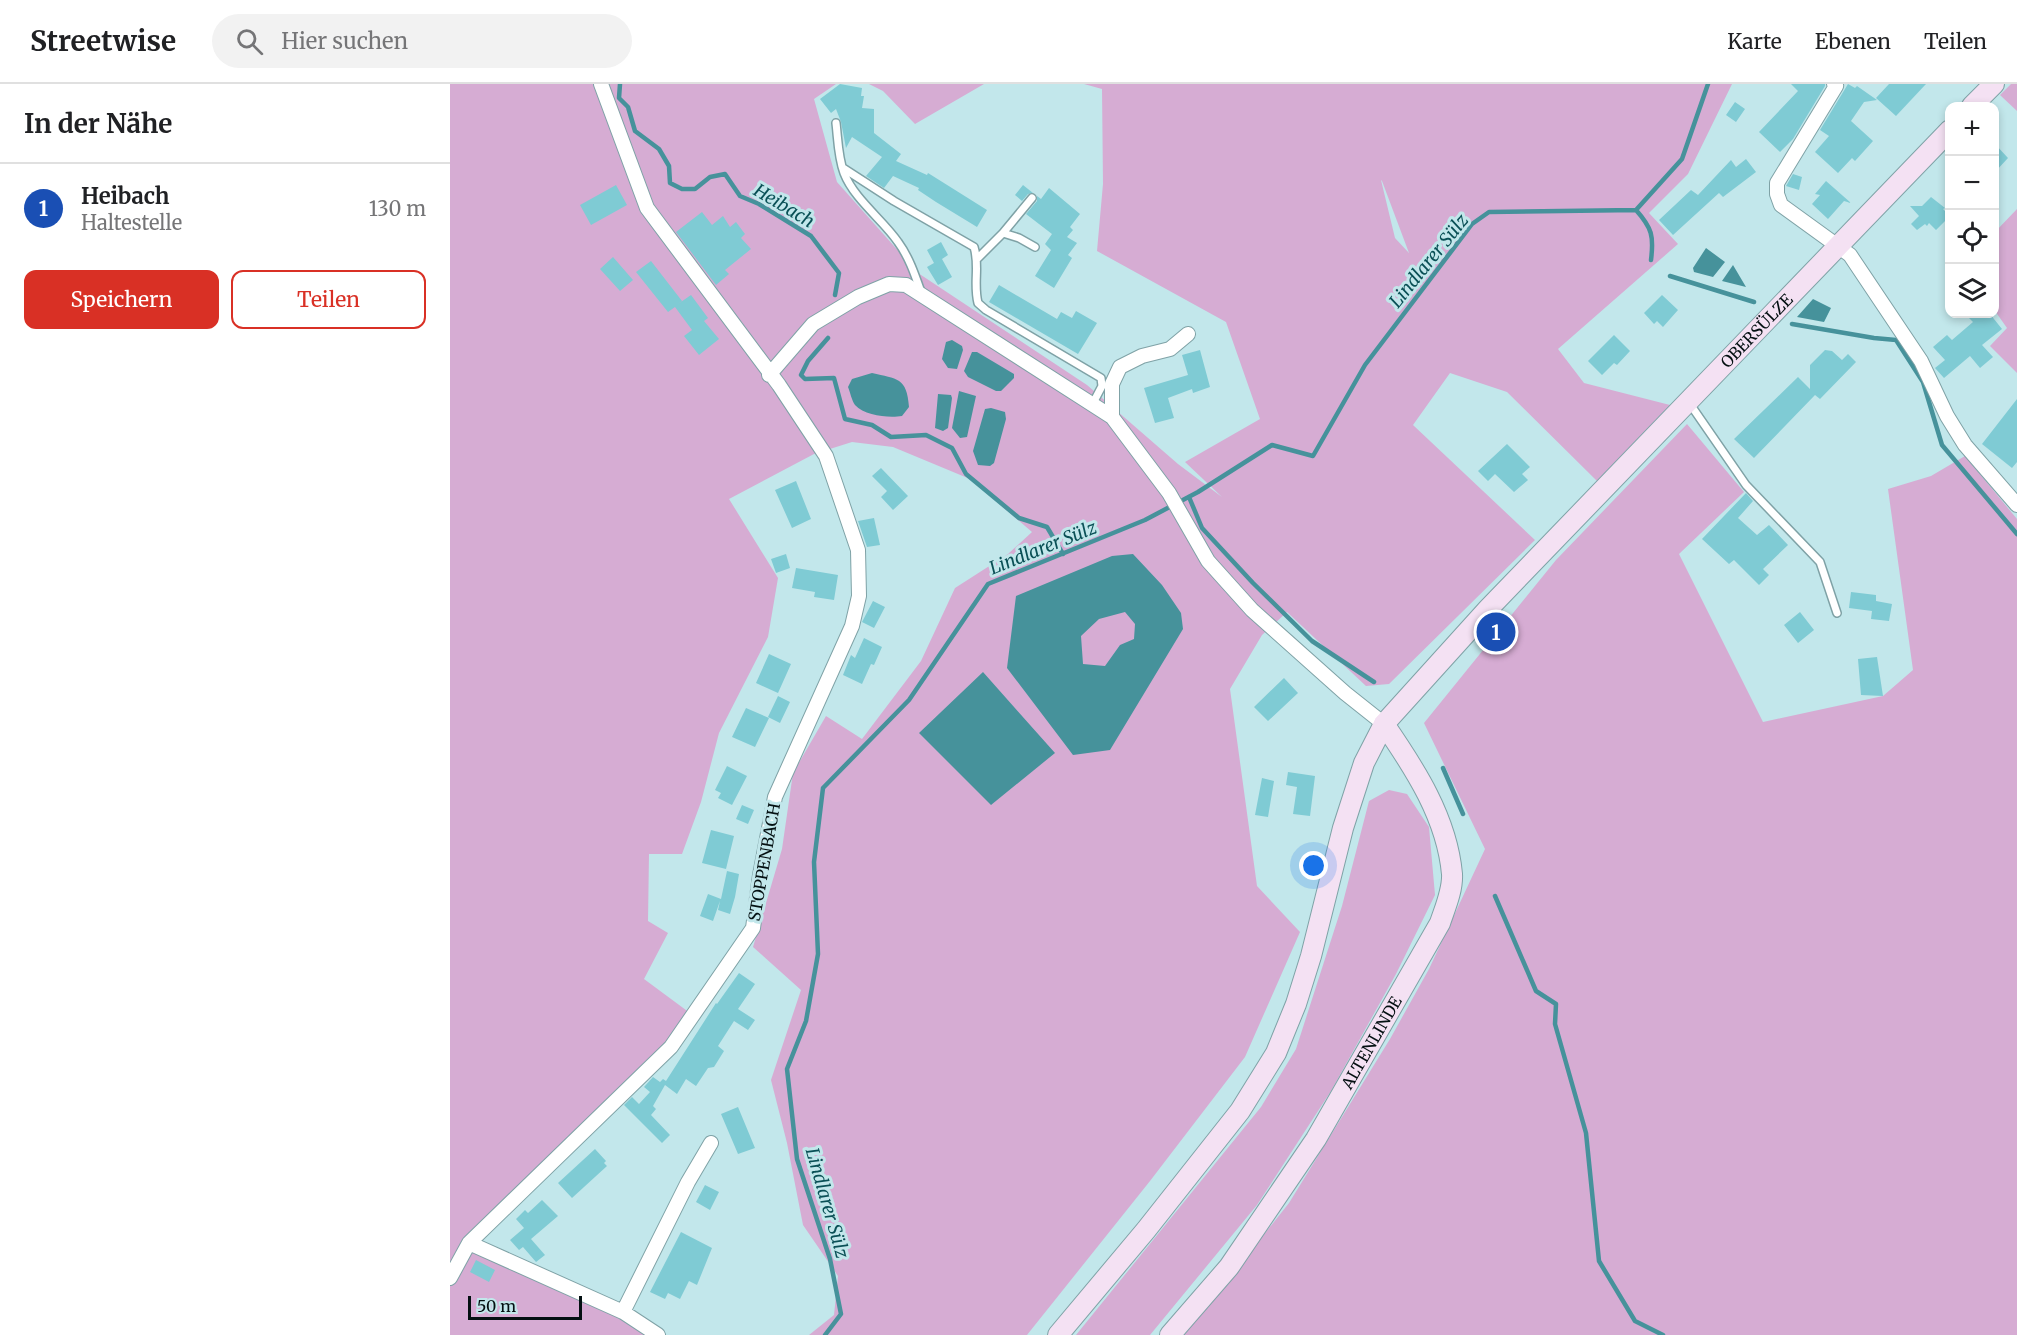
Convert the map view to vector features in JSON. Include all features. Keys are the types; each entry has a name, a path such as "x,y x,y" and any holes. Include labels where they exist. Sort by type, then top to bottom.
{"main road":[{"path":"1976,102 1994,84"},
{"name":"OBERSÜLZE","path":"1058,1335 1146,1230 1240,1111 1276,1053 1296,1004 1311,956 1343,828 1364,763 1384,724 1488,609 1945,135"},
{"name":"ALTENLINDE","path":"1170,1335 1229,1267 1316,1139 1440,923 1448,900 1452,876 1444,838 1430,796 1384,724"}],"street":[{"path":"601,84 647,208 769,375 813,324 858,297 890,284 906,285 1112,417 1169,494 1208,561 1252,610 1345,693 1384,724"},
{"path":"1834,84 1836,86 1777,183 1777,194 1781,205 1850,255 1921,361 1947,416 1965,445 2017,505"},
{"path":"1112,417 1112,384 1120,367 1142,356 1170,349 1188,334"},
{"name":"STOPPENBACH","path":"450,1278 469,1243 671,1047 753,928 760,874 775,797 852,626 859,596 858,550 826,456 769,375"},
{"path":"623,1312 688,1182 711,1143"},
{"path":"469,1243 623,1312 658,1335"}],"lane":[{"path":"836,123 838,153 845,176 868,208 898,242 912,267 922,295"},
{"path":"843,168 894,201 974,247 978,258 975,282 978,303 986,310 1101,378 1102,387 1092,406"},
{"path":"978,258 1003,233 1032,198"},
{"path":"1003,233 1019,238 1035,248"},
{"path":"1682,406 1746,484 1820,562 1837,613"}],"shaded area":[{"path":"450,84 836,84 814,99 837,182 918,273 1087,385 1178,464 1222,497 1185,462 1260,419 1226,322 1097,251 1103,184 1102,89 1084,84 1732,84 1688,174 1649,213 1678,244 1558,349 1584,383 1670,405 1597,481 1507,392 1450,373 1413,425 1535,540 1389,684 1366,686 1287,612 1262,635 1230,689 1257,886 1300,932 1245,1057 1027,1335 809,1335 834,1315 838,1276 803,1225 787,1143 771,1080 801,990 753,947 782,849 793,773 826,716 862,739 921,661 955,588 1008,554 1032,532 970,479 893,447 852,442 814,454 729,499 778,578 768,637 719,733 701,802 682,854 649,854 648,921 668,933 644,979 694,1016 470,1242 602,1300 653,1335 450,1335","holes":["1382,181 1409,253 1395,238"]},
{"path":"869,84 984,84 915,124 883,91"},
{"path":"2011,84 2017,84 2017,111 2000,95"},
{"path":"2017,209 2017,373 1990,346 2007,328 1999,317 1999,228"},
{"path":"1687,424 1744,492 1679,554 1763,722 1883,696 1913,670 1888,489 1931,476 1965,456 2017,519 2017,1335 1184,1335 1289,1203 1390,1039 1429,969 1485,849 1424,723 1556,560"},
{"path":"1389,790 1407,794 1429,827 1435,895 1396,974 1331,1091 1257,1205 1150,1335 1076,1335 1261,1107 1296,1049 1342,906 1369,801"}],"water":[{"path":"1706,248 1725,262 1713,277 1694,272 1693,268"},
{"path":"1733,265 1746,287 1722,281"},
{"path":"1813,299 1831,308 1824,322 1797,317"},
{"path":"952,340 962,346 963,350 957,369 948,368 942,359 946,342"},
{"path":"972,352 977,352 1014,374 1014,378 1001,391 996,391 968,377 964,371"},
{"path":"872,373 894,378 903,385 909,407 902,416 877,415 865,412 855,405 848,387 852,379"},
{"path":"959,391 976,396 967,437 960,438 952,428"},
{"path":"938,394 951,395 952,398 948,428 943,431 935,428"},
{"path":"991,408 1005,412 1006,419 994,463 990,466 978,465 973,451 985,409"},
{"path":"1133,554 1162,585 1181,613 1183,629 1110,750 1073,755 1007,668 1016,596 1112,556","holes":["1125,612 1135,624 1134,639 1120,645 1105,666 1083,664 1081,636 1099,619"]},
{"path":"983,672 1055,753 991,805 919,733"}],"building":[{"path":"840,84 862,88 861,96 864,96 862,108 874,109 874,133 901,154 896,161 927,175 928,173 987,210 977,227 918,190 919,188 893,176 884,188 866,176 882,157 852,137 846,148 836,109 831,113 820,99"},
{"path":"1791,84 1825,84 1825,86 1793,139 1780,152 1759,132 1798,91"},
{"path":"1848,84 1855,88 1857,86 1877,100 1864,102 1851,121 1873,141 1855,161 1852,158 1838,173 1815,152 1829,136 1820,130"},
{"path":"1889,84 1926,84 1896,116 1876,98"},
{"path":"1735,102 1745,109 1736,122 1726,115"},
{"path":"1999,148 2008,158 1999,168"},
{"path":"1746,159 1756,172 1723,197 1719,193 1673,235 1659,220 1691,190 1698,195 1731,160 1736,167"},
{"path":"1793,174 1802,177 1799,190 1786,186"},
{"path":"1826,181 1851,203 1844,201 1828,219 1812,204 1820,195 1815,194"},
{"path":"616,185 627,205 591,225 580,205"},
{"path":"1023,185 1033,193 1028,194 1022,201 1015,195"},
{"path":"1049,188 1080,214 1070,227 1073,230 1067,237 1077,243 1068,255 1072,258 1054,288 1035,276 1051,250 1045,244 1052,234 1026,214 1037,201 1037,196 1041,199"},
{"path":"1931,197 1945,208 1943,209 1945,221 1936,230 1929,223 1917,230 1911,224 1919,216 1910,206 1922,206"},
{"path":"702,212 712,225 723,216 730,227 736,222 745,234 741,238 751,249 725,270 729,274 716,285 676,232"},
{"path":"941,242 948,255 942,259 952,277 938,285 927,267 934,263 927,250"},
{"path":"613,257 633,280 620,291 600,269"},
{"path":"651,261 682,301 678,304 691,295 708,318 704,321 719,339 699,355 684,336 692,330 675,307 668,312 636,272"},
{"path":"999,285 1057,319 1061,312 1072,318 1076,311 1097,323 1078,354 989,302"},
{"path":"1662,295 1678,310 1663,327 1657,321 1654,324 1644,313"},
{"path":"1969,318 1993,318 2002,329 1982,345 1993,357 1980,368 1970,356 1944,378 1935,368 1945,360 1933,347 1947,335 1952,340 1973,322"},
{"path":"1614,335 1630,351 1617,365 1614,363 1602,375 1588,361"},
{"path":"1200,350 1210,387 1193,393 1192,389 1168,398 1174,418 1155,423 1144,388 1188,375 1182,355"},
{"path":"1825,350 1832,351 1842,360 1848,354 1856,362 1820,399 1815,395 1754,458 1734,439 1798,377 1810,389 1810,365"},
{"path":"2017,399 2017,462 2012,468 1982,444"},
{"path":"1507,444 1530,467 1522,474 1528,480 1514,492 1495,474 1488,481 1478,471"},
{"path":"881,468 908,496 893,510 881,497 887,491 872,476"},
{"path":"796,481 811,519 792,528 775,490"},
{"path":"1746,493 1753,501 1738,518 1757,535 1769,525 1788,545 1763,569 1769,575 1759,585 1734,560 1729,564 1702,539"},
{"path":"874,518 880,545 867,547 858,521"},
{"path":"786,554 790,568 776,573 771,559"},
{"path":"796,568 838,575 834,600 814,597 815,592 792,588"},
{"path":"1851,592 1876,595 1876,601 1892,604 1889,621 1871,619 1872,611 1849,608"},
{"path":"873,601 885,607 874,628 862,622"},
{"path":"1800,612 1814,630 1798,643 1784,625"},
{"path":"864,638 882,647 862,684 843,675 851,655 855,658"},
{"path":"769,654 791,664 778,693 756,683"},
{"path":"1877,657 1883,696 1861,695 1858,659"},
{"path":"1284,678 1298,693 1268,721 1254,707"},
{"path":"778,696 790,702 780,723 768,717"},
{"path":"746,708 769,718 755,747 732,737"},
{"path":"727,766 747,776 732,805 718,798 721,793 715,790"},
{"path":"1288,772 1315,776 1310,816 1293,814 1297,787 1286,785"},
{"path":"1262,778 1274,781 1268,817 1255,815"},
{"path":"742,805 754,810 748,824 736,819"},
{"path":"711,830 734,836 726,869 702,863"},
{"path":"727,871 739,874 730,914 718,910 720,901 713,921 700,916 708,894 721,899"},
{"path":"739,973 755,984 738,1009 755,1020 748,1030 734,1021 718,1046 724,1051 714,1067 708,1068 696,1086 686,1079 677,1094 665,1085 653,1106 656,1109 651,1115 670,1135 662,1143 624,1105 632,1097 639,1104 650,1092 644,1087 653,1077 660,1082 663,1079 666,1081 716,1003"},
{"path":"738,1107 755,1148 738,1154 721,1114"},
{"path":"595,1149 606,1161 604,1163 607,1166 572,1198 558,1183"},
{"path":"705,1185 719,1192 710,1210 696,1202"},
{"path":"542,1200 558,1216 531,1239 545,1255 536,1262 523,1247 519,1250 510,1240 524,1228 516,1219 525,1210 528,1213"},
{"path":"681,1232 712,1248 697,1285 689,1281 680,1299 668,1293 665,1299 650,1292"},
{"path":"476,1260 495,1270 489,1282 470,1272"}],"waterway":[{"name":"Heibach","path":"620,84 619,98 628,107 635,131 659,149 669,166 670,183 682,189 695,189 710,177 725,174 740,196 759,204 811,236 839,273 835,295"},
{"name":"Lindlarer Sülz","path":"825,1335 841,1314 830,1259 797,1159 787,1069 806,1021 818,954 814,862 823,788 909,700 988,584 1145,520 1198,492 1272,445 1313,456 1365,365 1472,224 1489,212 1636,210 1682,159 1708,84"},
{"path":"1636,210 1646,222 1651,233 1651,260"},
{"path":"1670,276 1754,302"},
{"path":"1792,324 1896,340 1923,382 1942,445 2017,534"},
{"name":"Heibach","path":"828,338 808,361 801,375 805,379 834,378 845,419 872,425 891,437 926,435 952,448 966,474 1019,518 1047,527 1063,554"},
{"path":"1189,497 1202,528 1253,583 1312,641 1374,682"},
{"path":"1443,768 1463,814"},
{"path":"1495,896 1536,991 1556,1004 1555,1024 1586,1133 1599,1261 1635,1321 1663,1335"}],"place":[{"name":"Heibach","path":"1496,632"}]}
